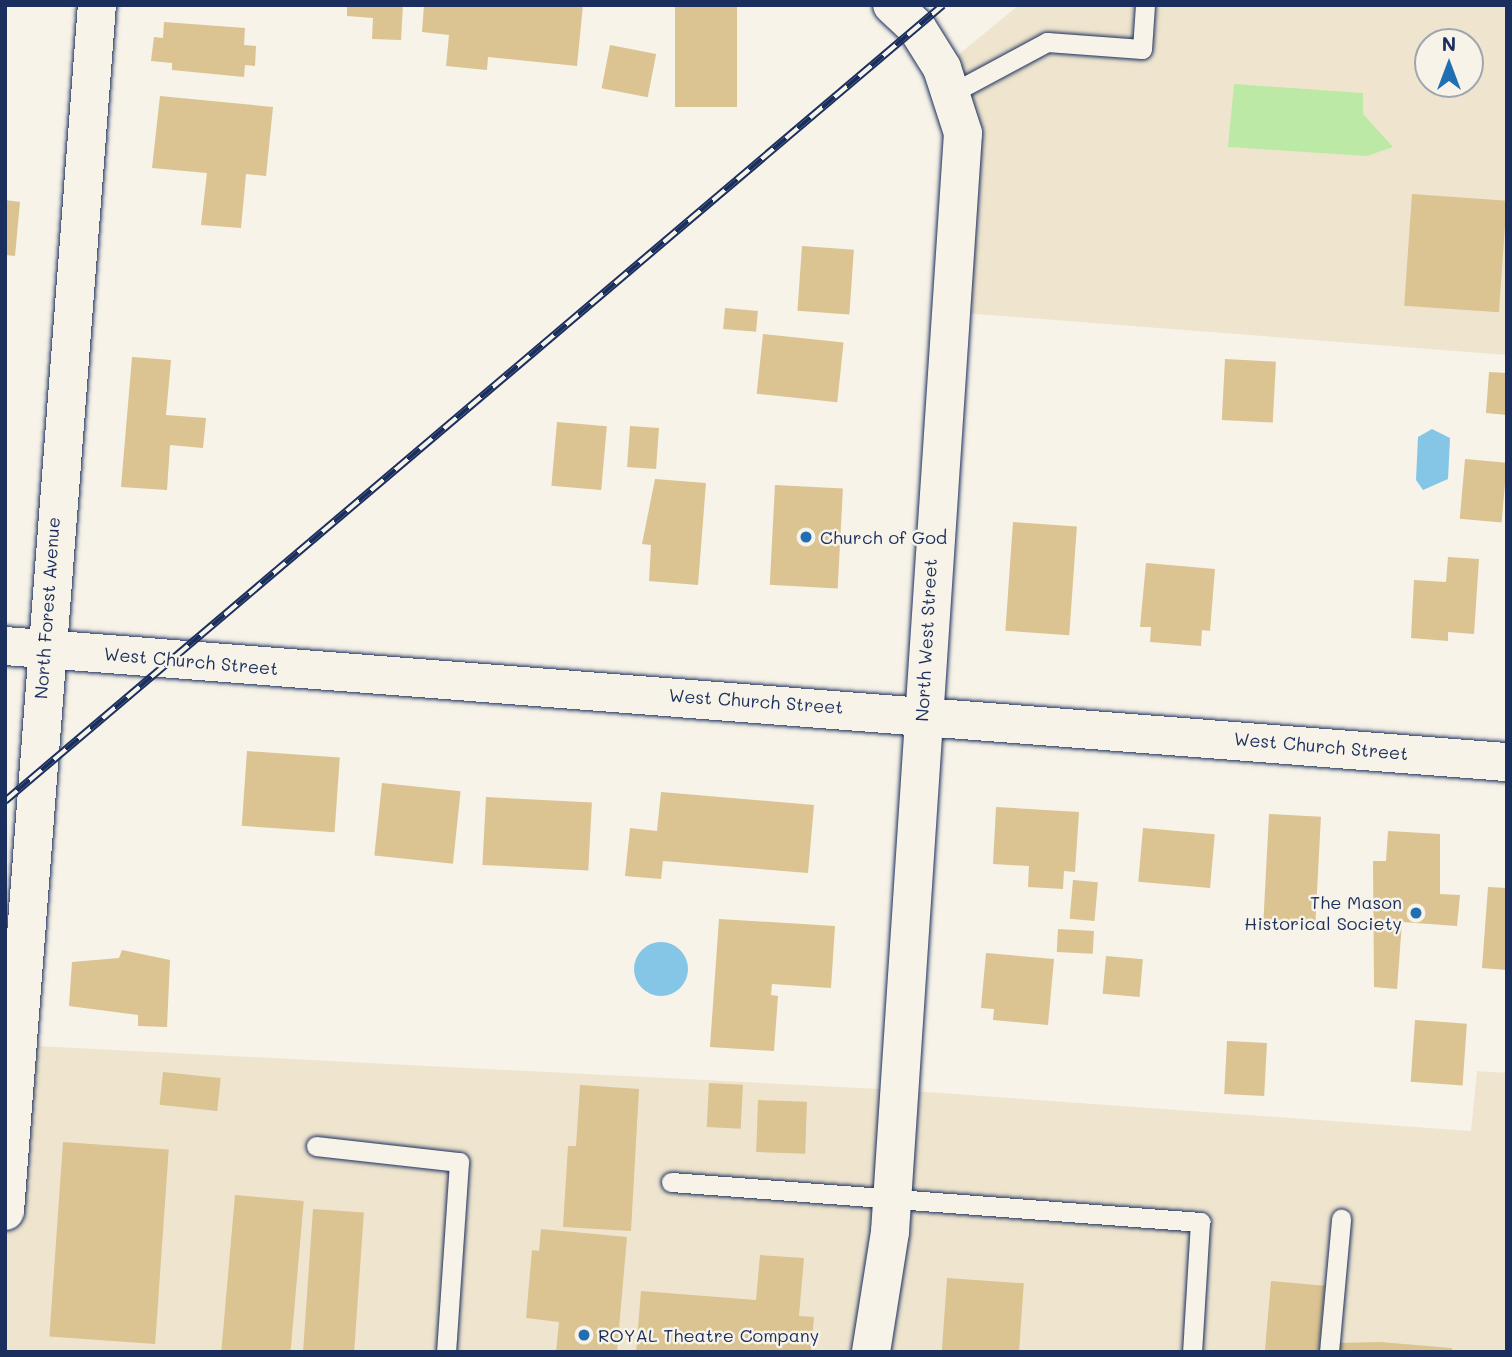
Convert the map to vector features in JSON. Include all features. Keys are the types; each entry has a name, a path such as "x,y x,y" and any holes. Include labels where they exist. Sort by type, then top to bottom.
{"street":[{"name":"North Forest Avenue","path":"5,1210 44,649 97,5"},
{"name":"North West Street","path":"871,1352 892,1198 923,714 963,164 963,132 953,93 917,27 895,7"},
{"name":"West Church Street","path":"5,646 923,714 1507,762"},
{"name":"North West Street","path":"880,1290 895,1352"}],"lane":[{"path":"953,93 1047,42 1142,49 1145,5"},
{"path":"316,1146 459,1162 446,1352"},
{"path":"671,1182 1200,1222 1192,1352"},
{"path":"1329,1352 1341,1219"}],"shaded area":[{"path":"1019,5 1507,5 1507,355 950,312 942,68"},
{"path":"17,1045 899,1090 1471,1131 1477,1071 1507,1073 1507,1352 5,1352 5,1213"}],"green space":[{"path":"1234,84 1363,93 1363,114 1393,147 1367,156 1228,147"}],"water":[{"path":"1432,429 1450,438 1448,479 1423,490 1416,480 1418,437"},
{"path":"661,942 680,950 688,969 680,988 661,996 642,988 634,969 642,950"}],"building":[{"path":"347,5 403,5 401,40 372,39 373,18 347,16"},
{"path":"424,5 583,5 577,66 488,57 487,70 446,66 449,35 422,32"},
{"path":"675,5 737,5 737,107 675,107"},
{"path":"164,22 245,28 244,45 256,46 255,66 245,65 244,77 172,70 172,63 151,61 154,37 163,38"},
{"path":"610,45 656,54 648,97 602,88"},
{"path":"160,96 273,107 266,176 246,174 241,228 201,225 207,173 152,168"},
{"path":"1412,194 1507,201 1499,312 1404,306"},
{"path":"5,200 20,202 15,256 5,255"},
{"path":"802,246 854,250 849,314 797,311"},
{"path":"725,308 758,311 756,332 723,329"},
{"path":"763,334 844,342 837,402 757,394"},
{"path":"132,357 171,360 166,415 206,418 203,448 170,445 167,490 121,487"},
{"path":"1225,359 1276,362 1273,423 1222,420"},
{"path":"1489,372 1507,373 1507,415 1486,413"},
{"path":"557,422 607,426 601,490 551,486"},
{"path":"630,426 659,428 656,469 627,467"},
{"path":"1465,459 1507,463 1502,522 1460,519"},
{"path":"655,479 706,483 698,585 649,581 651,545 642,544"},
{"name":"Church of God","path":"775,485 843,489 838,588 770,585"},
{"path":"1013,522 1077,526 1069,635 1005,631"},
{"path":"1448,557 1479,559 1474,634 1448,632 1448,641 1411,638 1414,580 1446,582"},
{"path":"1146,563 1215,569 1210,631 1202,630 1201,646 1150,642 1151,627 1140,627"},
{"path":"247,751 340,757 335,832 242,826"},
{"path":"382,783 461,791 453,864 374,856"},
{"path":"661,792 814,805 808,873 663,861 661,879 625,876 630,828 657,831"},
{"path":"486,797 592,803 588,870 482,865"},
{"path":"996,807 1079,812 1075,872 1064,871 1063,889 1028,887 1029,866 993,864"},
{"path":"1269,814 1321,817 1315,922 1264,919"},
{"path":"1143,828 1215,834 1210,888 1138,882"},
{"name":"The Mason Historical Society","path":"1388,831 1440,834 1440,894 1460,895 1457,926 1402,922 1397,989 1374,987 1373,861 1386,861"},
{"path":"1073,880 1098,882 1095,921 1070,919"},
{"path":"1488,887 1507,888 1507,970 1482,968"},
{"path":"719,919 835,926 831,988 772,984 771,995 778,996 774,1051 710,1047"},
{"path":"1058,929 1094,931 1093,954 1057,952"},
{"path":"122,950 170,960 167,1027 138,1026 138,1015 69,1006 72,962 119,958"},
{"path":"986,953 1054,959 1048,1025 993,1020 994,1009 981,1008"},
{"path":"1106,956 1143,959 1140,997 1103,994"},
{"path":"1415,1020 1467,1024 1463,1085 1411,1082"},
{"path":"1227,1041 1267,1043 1264,1096 1224,1094"},
{"path":"163,1072 221,1078 217,1111 160,1105"},
{"path":"709,1083 743,1085 741,1129 707,1127"},
{"path":"580,1085 639,1089 631,1231 563,1227 568,1146 576,1146"},
{"path":"758,1100 807,1102 805,1154 756,1152"},
{"path":"63,1142 169,1149 155,1344 49,1337"},
{"path":"235,1195 304,1201 291,1352 221,1351"},
{"path":"313,1209 364,1213 354,1352 303,1352"},
{"path":"541,1229 627,1237 617,1352 556,1352 559,1322 526,1318 532,1250 539,1251"},
{"path":"760,1255 804,1258 799,1316 814,1317 811,1352 636,1352 641,1291 756,1300"},
{"path":"947,1278 1024,1283 1019,1352 942,1352"},
{"path":"1271,1281 1325,1286 1319,1352 1265,1352"},
{"path":"1380,1342 1452,1348 1452,1352 1338,1352 1338,1343"}],"railway":[{"path":"5,801 943,5"}],"place":[{"name":"Church of God","path":"806,537"},
{"name":"The Mason Historical Society","path":"1416,913"},
{"name":"ROYAL Theatre Company","path":"584,1335"}]}
